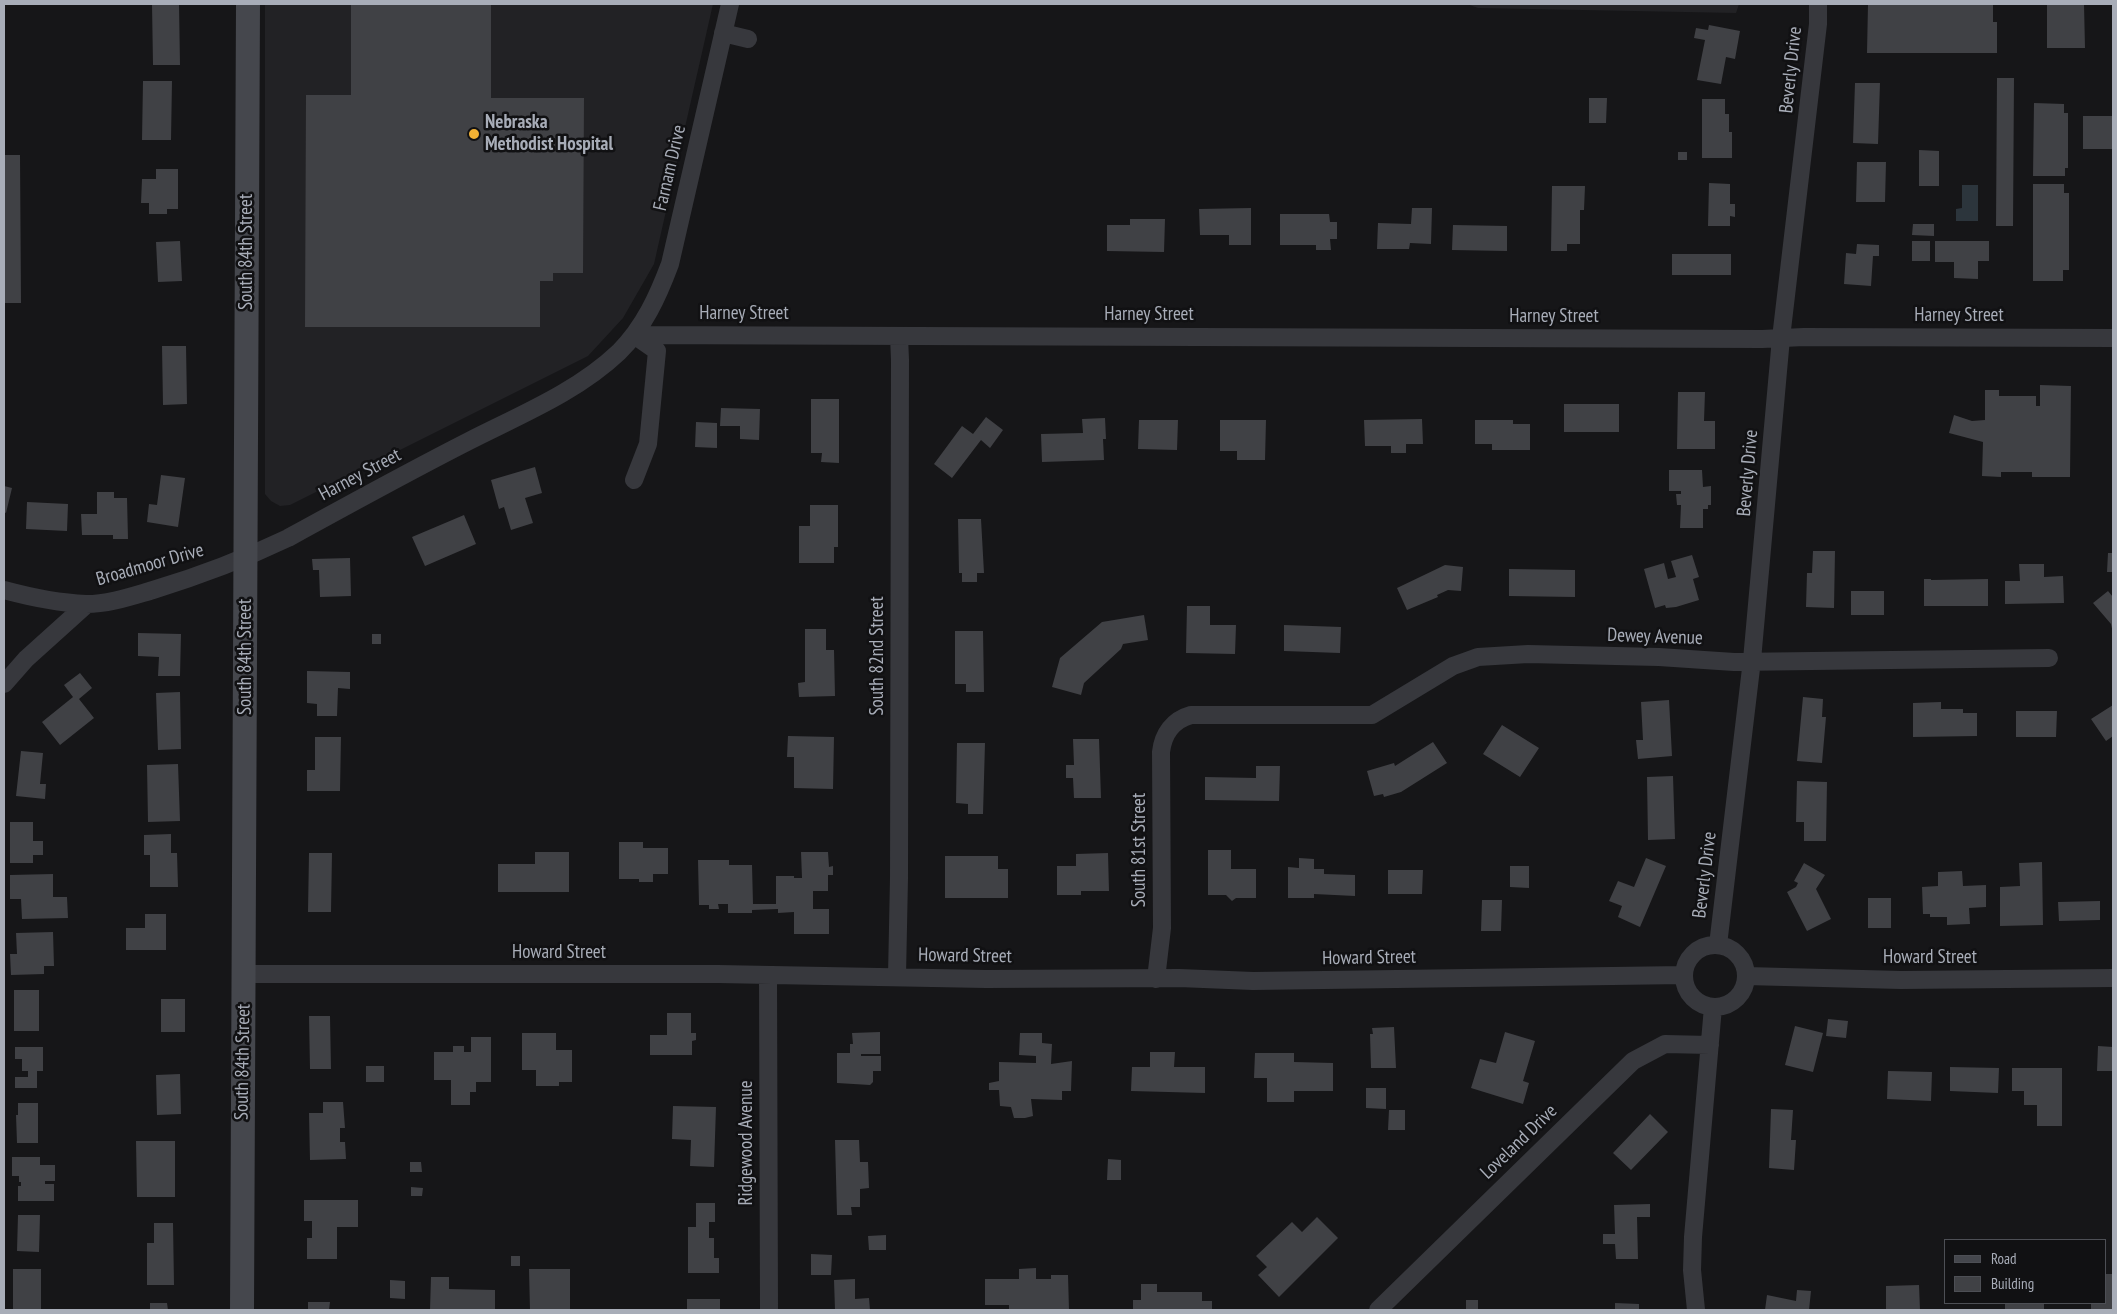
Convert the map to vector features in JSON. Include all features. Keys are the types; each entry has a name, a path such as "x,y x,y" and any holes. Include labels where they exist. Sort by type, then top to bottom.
{"main road":[{"name":"South 84th Street","path":"242,1310 248,4"}],"street":[{"name":"Farnam Drive","path":"634,335 656,300 670,264 730,4"},
{"name":"Beverly Drive","path":"1718,946 1752,660 1781,338 1818,24 1818,4"},
{"path":"723,33 748,39"},
{"name":"Harney Street","path":"246,556 288,538 566,390 588,377 618,352 634,335 2113,338"},
{"path":"634,335 657,351 648,444 634,480"},
{"name":"South 82nd Street","path":"897,976 899,878 899,336"},
{"name":"Broadmoor Drive","path":"4,590 51,600 87,604 129,597 181,581 246,556"},
{"path":"4,684 26,659 87,604"},
{"name":"Dewey Avenue","path":"1174,724 1183,717 1191,715 1372,715 1452,666 1478,657 1528,654 1659,657 1734,662 1752,660 2049,658"},
{"name":"South 81st Street","path":"1156,979 1162,928 1161,752 1165,734 1174,724"},
{"path":"1708,946 1718,946 1735,952 1744,967 1746,976 1744,986 1732,1002 1723,1006 1713,1007 1695,1000 1689,993 1684,975 1686,965 1691,956 1698,950 1708,946"},
{"name":"Howard Street","path":"244,974 718,974 1253,981 1684,975"},
{"name":"Ridgewood Avenue","path":"768,976 769,1310"},
{"name":"Howard Street","path":"1746,976 1901,980 2113,978"},
{"path":"1696,1310 1692,1270 1693,1237 1713,1007"},
{"name":"Loveland Drive","path":"1378,1310 1633,1061 1665,1044 1710,1045"}],"shaded area":[{"name":"Nebraska Methodist Hospital","path":"265,4 713,4 654,264 623,318 588,356 290,505 280,506 271,501 265,494"},
{"path":"1467,4 1739,4 1736,13 1478,8"},
{"path":"1962,185 1978,185 1978,221 1956,221 1956,209 1962,208"}],"building":[{"path":"152,4 179,4 180,65 153,65"},
{"path":"351,4 491,4 491,98 584,98 583,273 553,273 553,281 540,281 540,327 305,327 306,95 351,95"},
{"path":"1868,4 1993,4 1993,22 1997,22 1997,53 1867,53"},
{"path":"2047,4 2084,4 2085,48 2047,48"},
{"path":"1709,25 1740,31 1735,59 1726,57 1721,84 1697,80 1705,40 1694,38 1696,28 1708,30"},
{"path":"1997,78 2014,78 2013,226 1996,226"},
{"path":"143,81 172,81 171,140 142,140"},
{"path":"1855,83 1880,83 1878,144 1853,143"},
{"path":"1589,98 1607,98 1606,123 1589,123"},
{"path":"1702,99 1725,99 1725,114 1729,114 1729,132 1732,132 1732,158 1702,158"},
{"path":"2034,103 2064,104 2064,113 2068,113 2068,168 2065,168 2065,176 2033,176"},
{"path":"2083,116 2113,116 2113,149 2083,149"},
{"path":"1919,150 1939,151 1939,186 1919,186"},
{"path":"1678,152 1687,152 1687,160 1678,160"},
{"path":"4,155 20,155 21,303 4,303"},
{"path":"1857,162 1886,162 1885,202 1856,202"},
{"path":"156,169 178,169 178,209 167,209 167,214 149,214 149,203 141,203 142,179 156,179"},
{"path":"1709,183 1730,184 1730,204 1735,204 1735,217 1730,216 1730,226 1708,226"},
{"path":"2033,184 2064,184 2064,193 2069,193 2069,270 2063,270 2063,281 2033,281"},
{"path":"1552,186 1585,186 1584,210 1580,210 1580,244 1567,244 1567,251 1551,251"},
{"path":"1251,208 1251,245 1229,245 1229,235 1200,235 1199,209"},
{"path":"1412,208 1432,208 1431,244 1410,243 1409,249 1377,249 1378,223 1411,224"},
{"path":"1280,214 1329,214 1330,222 1337,222 1337,239 1330,239 1331,250 1316,250 1316,245 1280,245"},
{"path":"1130,219 1165,219 1164,252 1107,251 1107,225 1130,225"},
{"path":"1913,224 1934,224 1934,236 1912,235"},
{"path":"1453,225 1507,226 1507,251 1452,250"},
{"path":"180,241 182,281 158,282 156,242"},
{"path":"1912,241 1930,241 1930,261 1912,261"},
{"path":"1935,241 1989,241 1989,261 1978,261 1978,279 1954,278 1954,262 1935,262"},
{"path":"1857,244 1879,245 1879,256 1873,256 1871,286 1844,284 1846,253 1856,254"},
{"path":"1672,254 1731,254 1731,275 1672,275"},
{"path":"162,346 186,346 187,404 163,405"},
{"path":"2040,385 2071,386 2070,477 2032,477 2032,472 2001,472 2001,477 1982,476 1983,442 1949,433 1954,415 1972,421 1985,420 1985,390 1999,390 1999,396 2036,396 2036,406 2040,406"},
{"path":"1678,392 1705,392 1704,421 1715,421 1715,449 1677,449"},
{"path":"811,399 839,399 839,463 821,462 822,453 811,453"},
{"path":"1564,404 1619,404 1619,432 1564,432"},
{"path":"721,408 760,409 759,440 740,439 740,426 720,426"},
{"path":"986,417 1003,430 990,448 981,440 952,478 934,464 962,426 973,434"},
{"path":"1105,418 1104,460 1042,462 1041,434 1083,433 1082,419"},
{"path":"1422,419 1423,444 1406,444 1406,453 1391,453 1391,446 1365,446 1364,420"},
{"path":"1139,420 1178,420 1177,450 1138,449"},
{"path":"1220,420 1266,420 1265,460 1237,460 1237,451 1220,451"},
{"path":"1475,420 1513,420 1513,424 1530,424 1530,450 1492,450 1492,444 1475,444"},
{"path":"696,422 717,423 717,448 695,447"},
{"path":"535,467 542,493 525,498 533,523 511,530 504,507 499,509 491,480"},
{"path":"1669,470 1702,470 1703,487 1711,486 1711,505 1708,505 1708,509 1703,509 1703,528 1680,528 1681,505 1677,505 1676,494 1681,494 1681,491 1669,491"},
{"path":"161,475 185,478 178,527 147,522 149,504 157,505"},
{"path":"4,486 12,488 6,513 4,512"},
{"path":"97,492 114,492 114,498 127,498 128,539 113,539 113,535 82,535 81,514 97,514"},
{"path":"27,502 68,504 67,531 26,529"},
{"path":"810,505 838,505 838,547 834,547 834,563 799,563 799,526 810,526"},
{"path":"464,515 476,544 425,566 412,537"},
{"path":"958,519 981,519 984,573 977,573 977,582 962,582 962,573 959,573"},
{"path":"1813,551 1835,551 1834,608 1806,607 1807,573 1812,573"},
{"path":"2108,553 2113,553 2113,572 2107,572"},
{"path":"1692,555 1699,577 1693,579 1699,600 1676,607 1666,608 1665,605 1655,608 1644,569 1664,563 1668,579 1676,577 1671,561"},
{"path":"350,558 351,596 320,597 319,570 313,570 312,559"},
{"path":"2019,564 2044,564 2044,577 2063,576 2064,603 2005,604 2005,581 2020,581"},
{"path":"1445,565 1463,567 1461,591 1448,590 1437,595 1438,597 1407,610 1397,588"},
{"path":"1509,569 1575,570 1575,597 1509,596"},
{"path":"1924,579 1988,579 1988,606 1924,606"},
{"path":"1851,591 1884,591 1884,615 1851,615"},
{"path":"2108,591 2113,597 2113,633 2111,624 2093,603"},
{"path":"1187,606 1210,606 1210,625 1236,625 1235,654 1186,653"},
{"path":"1144,615 1148,640 1123,644 1121,649 1084,683 1081,695 1052,687 1060,658 1102,622"},
{"path":"1284,625 1341,627 1340,653 1284,651"},
{"path":"805,629 826,629 826,650 834,650 835,696 799,697 798,683 805,682"},
{"path":"955,631 983,631 984,692 966,692 966,684 955,684"},
{"path":"138,633 181,634 180,676 158,676 159,657 138,656"},
{"path":"372,634 381,634 381,644 372,644"},
{"path":"307,671 350,672 350,689 338,688 337,716 317,716 317,704 307,703"},
{"path":"80,673 92,688 79,699 94,718 60,745 42,722 73,697 64,685"},
{"path":"180,692 181,749 158,750 156,693"},
{"path":"1803,697 1823,699 1822,717 1826,717 1822,763 1797,761"},
{"path":"1669,700 1672,756 1638,759 1636,740 1643,740 1641,702"},
{"path":"1941,702 1941,709 1963,709 1963,713 1977,713 1977,736 1913,737 1913,703"},
{"path":"2113,705 2113,736 2106,741 2091,719"},
{"path":"2016,711 2057,711 2056,737 2016,737"},
{"path":"1502,725 1539,748 1520,777 1483,754"},
{"path":"788,736 834,737 833,789 794,788 794,757 787,757"},
{"path":"315,737 341,737 340,791 307,791 307,770 315,770"},
{"path":"1073,739 1099,739 1101,798 1074,798 1073,778 1066,778 1066,765 1074,765"},
{"path":"1433,742 1447,763 1401,792 1384,797 1383,794 1374,796 1367,771 1394,763 1395,766"},
{"path":"957,743 985,743 983,814 968,814 968,804 956,803"},
{"path":"21,751 43,753 40,784 46,784 45,799 16,796"},
{"path":"178,764 180,821 148,822 147,765"},
{"path":"1256,766 1280,766 1279,801 1205,800 1205,777 1256,778"},
{"path":"1673,776 1675,839 1648,840 1647,777"},
{"path":"1797,781 1827,782 1826,841 1804,841 1804,822 1796,822"},
{"path":"10,822 33,822 33,841 43,841 43,855 33,855 33,863 10,863"},
{"path":"171,834 171,853 177,853 178,887 150,887 150,855 144,855 144,835"},
{"path":"619,842 643,842 643,848 668,848 668,874 653,874 653,882 639,882 639,879 619,879"},
{"path":"1208,850 1231,850 1231,869 1256,869 1256,898 1236,898 1232,901 1226,895 1208,895"},
{"path":"535,852 569,852 569,892 498,892 498,864 535,864"},
{"path":"801,852 828,852 829,867 833,866 833,875 828,875 828,891 813,891 813,909 829,909 829,934 794,934 794,912 778,913 778,909 752,910 752,913 728,913 728,904 718,904 719,909 709,909 709,905 699,905 698,860 729,860 729,865 752,865 753,904 776,904 776,876 802,878"},
{"path":"309,853 332,853 331,912 308,912"},
{"path":"1108,853 1109,891 1081,891 1081,895 1057,895 1057,866 1076,866 1076,854"},
{"path":"945,856 998,856 998,869 1008,869 1008,898 945,898"},
{"path":"1299,858 1314,859 1314,869 1324,869 1324,874 1355,875 1355,896 1314,894 1314,898 1288,898 1288,867 1299,868"},
{"path":"1646,858 1666,866 1640,927 1618,917 1622,906 1609,901 1618,881 1634,887"},
{"path":"2042,862 2043,925 2000,926 2000,887 2020,886 2019,863"},
{"path":"1804,863 1825,875 1816,889 1831,919 1807,931 1787,892 1796,887 1798,883 1794,881"},
{"path":"1510,866 1529,866 1529,888 1510,887"},
{"path":"1388,870 1423,870 1422,894 1388,894"},
{"path":"1962,871 1963,886 1986,885 1986,907 1969,908 1970,924 1947,925 1947,917 1930,917 1930,914 1923,914 1922,887 1938,886 1938,872"},
{"path":"53,874 53,897 67,897 68,918 22,919 21,899 10,899 10,875"},
{"path":"1868,898 1891,898 1891,928 1868,928"},
{"path":"1482,900 1502,900 1501,931 1481,931"},
{"path":"2100,901 2100,920 2059,921 2058,902"},
{"path":"145,914 166,914 166,950 126,950 126,928 145,928"},
{"path":"53,932 54,966 44,966 44,974 11,975 10,954 17,954 16,933"},
{"path":"14,990 39,990 39,1031 14,1031"},
{"path":"161,999 185,999 185,1032 161,1032"},
{"path":"667,1013 691,1013 691,1033 696,1033 696,1040 692,1041 692,1055 650,1055 650,1035 667,1035"},
{"path":"309,1016 330,1016 331,1069 310,1069"},
{"path":"1828,1019 1848,1021 1846,1038 1826,1036"},
{"path":"1795,1026 1823,1033 1813,1072 1785,1065"},
{"path":"1394,1027 1396,1068 1371,1068 1370,1034 1373,1034 1372,1028"},
{"path":"880,1032 880,1054 861,1054 861,1056 881,1056 881,1071 873,1071 873,1082 870,1085 837,1083 837,1053 850,1053 850,1044 853,1044 852,1033"},
{"path":"1505,1032 1535,1041 1523,1081 1529,1083 1523,1104 1471,1088 1480,1059 1496,1063"},
{"path":"522,1033 556,1033 556,1050 572,1050 572,1082 559,1082 559,1086 536,1086 536,1070 522,1070"},
{"path":"1020,1033 1042,1033 1042,1043 1052,1044 1051,1064 1072,1061 1071,1091 1062,1091 1062,1100 1031,1099 1033,1116 1014,1118 1011,1107 1000,1106 999,1090 989,1090 989,1083 999,1081 999,1062 1036,1063 1036,1056 1019,1055"},
{"path":"471,1037 491,1037 491,1082 476,1082 476,1092 470,1092 470,1105 451,1105 451,1080 434,1080 434,1052 453,1052 453,1046 464,1046 464,1052 471,1052"},
{"path":"2098,1046 2113,1047 2113,1071 2097,1071"},
{"path":"15,1047 43,1047 43,1071 37,1071 37,1088 15,1088 15,1077 28,1077 28,1071 22,1071 22,1059 15,1059"},
{"path":"1150,1052 1175,1052 1174,1067 1205,1067 1205,1093 1131,1091 1132,1067 1150,1067"},
{"path":"1255,1053 1294,1053 1294,1062 1333,1063 1333,1091 1294,1091 1294,1102 1267,1102 1267,1078 1254,1078"},
{"path":"366,1066 384,1066 384,1082 366,1082"},
{"path":"1950,1067 1999,1068 1998,1093 1950,1091"},
{"path":"2012,1068 2062,1068 2062,1126 2037,1126 2037,1105 2024,1105 2024,1091 2012,1091"},
{"path":"1888,1071 1932,1072 1931,1101 1887,1099"},
{"path":"180,1074 181,1114 157,1115 156,1075"},
{"path":"1366,1088 1386,1088 1386,1109 1366,1108"},
{"path":"323,1102 343,1102 345,1128 340,1128 340,1142 345,1142 346,1159 310,1160 309,1113 323,1113"},
{"path":"18,1103 38,1103 38,1143 17,1143 16,1115 18,1115"},
{"path":"673,1106 716,1107 714,1167 690,1166 691,1140 672,1139"},
{"path":"1771,1109 1793,1110 1791,1140 1796,1140 1794,1170 1769,1168"},
{"path":"1389,1110 1405,1110 1405,1130 1388,1130"},
{"path":"1650,1114 1668,1132 1631,1170 1613,1153"},
{"path":"835,1140 859,1140 860,1162 868,1162 869,1188 860,1189 860,1207 851,1207 852,1215 837,1215"},
{"path":"136,1141 175,1141 175,1197 137,1197"},
{"path":"12,1157 40,1157 40,1165 55,1165 55,1181 45,1181 45,1184 54,1184 54,1201 18,1201 18,1186 21,1186 21,1182 19,1182 19,1176 12,1176"},
{"path":"1108,1159 1121,1160 1121,1180 1107,1180"},
{"path":"410,1162 421,1162 422,1172 410,1172"},
{"path":"411,1187 423,1188 422,1196 411,1196"},
{"path":"304,1200 358,1200 358,1227 337,1227 337,1259 307,1259 307,1238 312,1238 312,1221 304,1221"},
{"path":"696,1203 715,1203 715,1222 709,1222 709,1238 714,1238 714,1258 719,1258 719,1273 688,1273 688,1227 696,1227"},
{"path":"1650,1204 1650,1217 1637,1217 1638,1259 1616,1259 1615,1244 1603,1244 1603,1234 1615,1234 1614,1205"},
{"path":"18,1215 40,1215 39,1252 17,1251"},
{"path":"1317,1217 1338,1238 1279,1297 1258,1275 1267,1267 1256,1256 1292,1222 1302,1232"},
{"path":"154,1223 173,1223 174,1285 147,1285 147,1243 154,1243"},
{"path":"886,1235 886,1250 869,1250 868,1236"},
{"path":"811,1254 832,1255 831,1275 811,1275"},
{"path":"511,1256 520,1256 520,1266 511,1266"},
{"path":"1036,1268 1036,1279 1051,1279 1051,1275 1068,1275 1069,1310 1009,1310 1009,1305 985,1305 985,1279 1019,1279 1019,1269"},
{"path":"13,1269 41,1269 41,1310 13,1310"},
{"path":"529,1269 570,1269 570,1310 530,1310"},
{"path":"2107,1274 2113,1274 2113,1310 2091,1310 2091,1304 2107,1304"},
{"path":"431,1277 449,1277 449,1289 495,1290 495,1310 430,1310"},
{"path":"855,1279 855,1299 869,1298 870,1310 835,1310 834,1280"},
{"path":"390,1280 405,1281 405,1299 390,1298"},
{"path":"1141,1284 1157,1284 1157,1292 1202,1292 1202,1301 1212,1301 1212,1310 1133,1310 1133,1300 1141,1300"},
{"path":"1919,1285 1920,1310 1886,1310 1886,1286"},
{"path":"1797,1290 1811,1291 1809,1310 1765,1310 1767,1295 1796,1301"},
{"path":"687,1299 720,1299 720,1310 687,1310"},
{"path":"1466,1300 1478,1300 1478,1310 1466,1310"},
{"path":"308,1302 330,1302 329,1310 308,1310"},
{"path":"150,1303 167,1303 168,1310 150,1310"},
{"path":"1615,1303 1639,1304 1639,1310 1615,1310"},
{"path":"2005,1304 2044,1304 2044,1310 2005,1310"}],"place":[{"name":"Nebraska Methodist Hospital","path":"474,134"}]}
